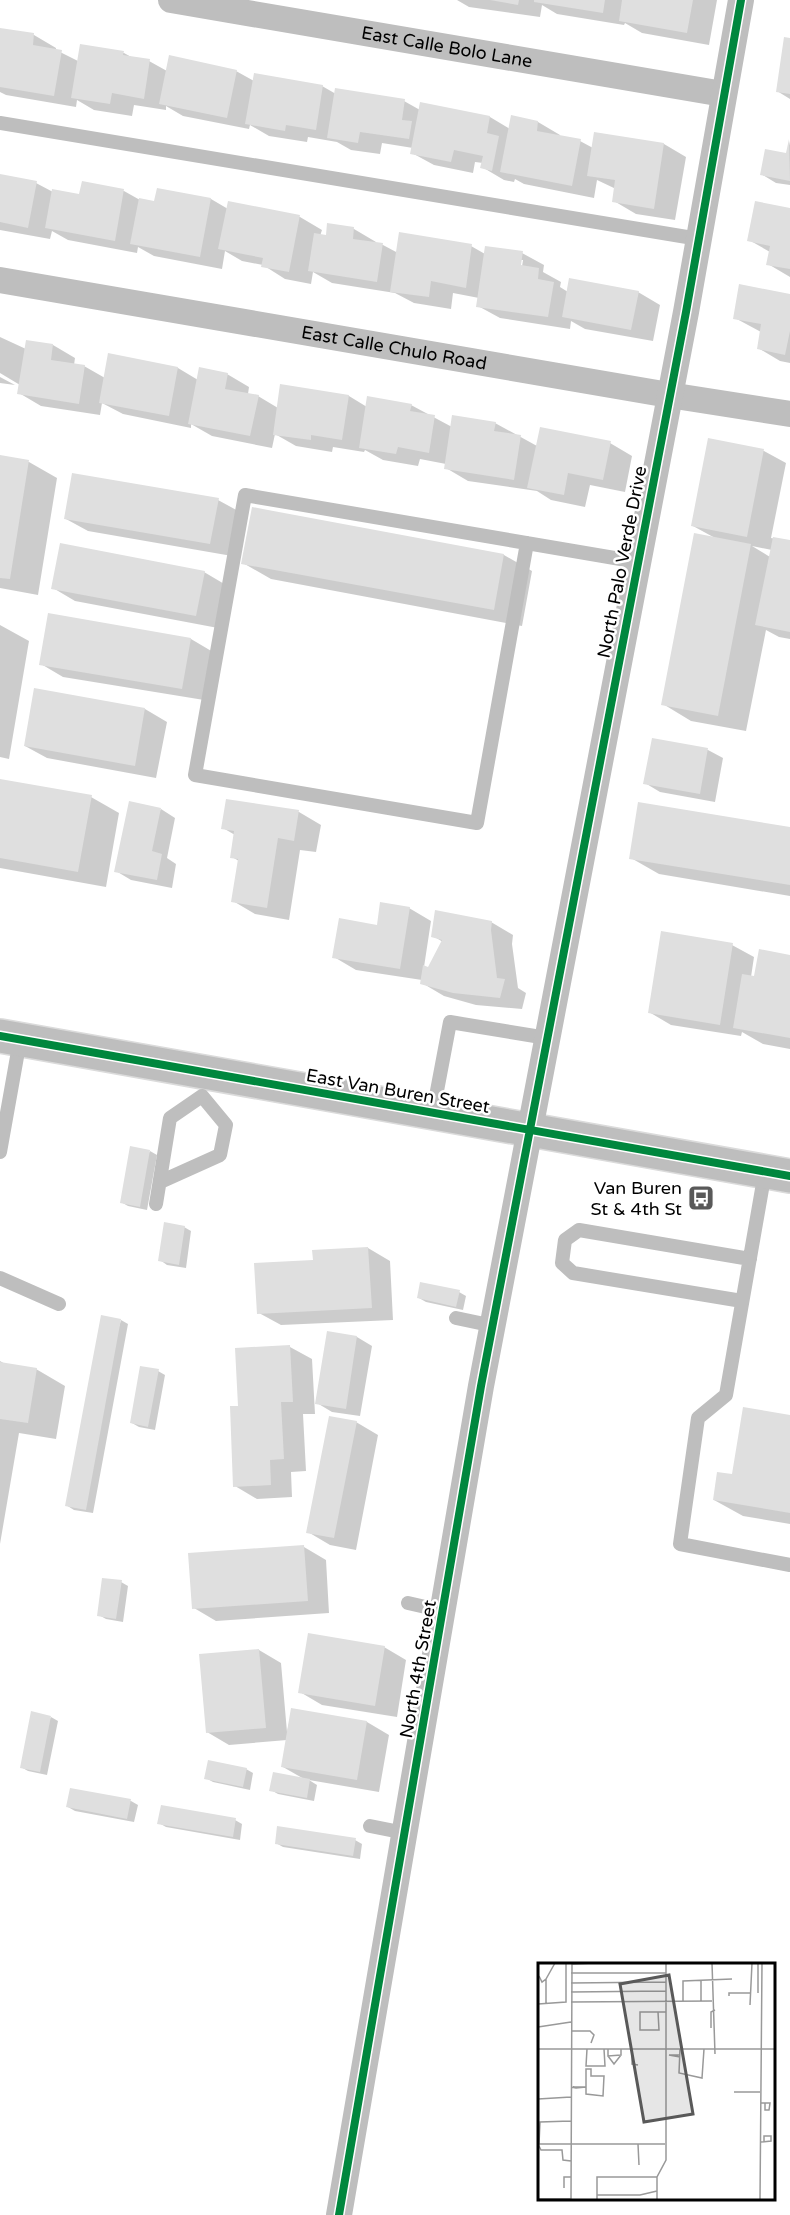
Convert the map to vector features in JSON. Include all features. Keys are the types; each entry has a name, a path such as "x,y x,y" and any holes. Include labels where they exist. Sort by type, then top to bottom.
{"main road":[{"name":"East Van Buren Street","path":"10,1038 204,1084 433,1112 778,1174"}],"street":[{"name":"East Calle Bolo Lane","path":"171,0 723,94"},
{"name":"North Palo Verde Drive","path":"529,1129 699,239 741,0"},
{"name":"East Calle Chulo Road","path":"0,280 790,414"},
{"name":"North 4th Street","path":"339,2215 529,1129"}],"lane":[{"path":"0,123 699,239"},
{"path":"526,543 477,823 195,775 245,495 638,562"},
{"path":"433,1112 450,1022 547,1038"},
{"path":"0,1152 10,1038"},
{"path":"156,1204 170,1118 204,1084 226,1125 220,1155 160,1182"},
{"path":"778,1174 750,1259 726,1395 698,1418 680,1544 790,1565"},
{"path":"742,1302 573,1273 562,1263 565,1240 579,1230 750,1259"},
{"path":"0,1278 59,1304"},
{"path":"456,1318 494,1326"},
{"path":"408,1603 443,1611"},
{"path":"370,1826 405,1833"}],"building":[{"path":"490,0 519,0 518,5"},
{"path":"534,0 605,0 603,13 534,2"},
{"path":"622,0 693,0 687,33 619,21"},
{"path":"0,28 34,33 33,45 62,50 54,96 0,87"},
{"path":"784,37 790,38 790,94 776,92"},
{"path":"80,44 124,51 123,55 150,59 144,99 112,93 110,104 71,98"},
{"path":"169,55 237,70 227,118 159,104"},
{"path":"254,73 323,85 316,130 286,125 285,131 245,124"},
{"path":"335,88 405,99 402,120 412,121 409,139 360,132 358,143 327,138"},
{"path":"420,102 490,116 487,133 499,136 492,171 480,168 483,156 454,150 451,162 410,154"},
{"path":"511,115 538,121 537,131 581,139 572,186 500,172"},
{"path":"594,132 664,143 654,209 612,202 615,180 587,176"},
{"path":"789,139 790,181 760,175 765,149 786,153"},
{"path":"0,174 37,181 28,228 0,222"},
{"path":"82,181 124,189 115,241 45,228 52,189 79,194"},
{"path":"157,188 211,198 200,257 130,244 139,198 154,201"},
{"path":"228,201 300,215 289,272 261,267 263,258 218,249"},
{"path":"755,201 790,208 790,269 766,265 770,246 747,241"},
{"path":"327,223 354,227 353,239 383,243 377,282 308,271 314,233 326,235"},
{"path":"399,232 472,244 466,288 431,281 429,297 390,292"},
{"path":"485,246 523,251 521,265 539,268 538,279 554,282 548,317 476,307"},
{"path":"569,278 639,291 631,330 562,317"},
{"path":"739,284 790,294 790,331 785,355 757,349 761,324 733,319"},
{"path":"26,340 53,344 51,360 85,365 79,404 17,394"},
{"path":"108,353 178,367 169,416 99,403"},
{"path":"199,367 228,373 225,389 259,395 250,436 188,424"},
{"path":"280,384 349,395 342,440 311,435 311,440 273,435"},
{"path":"367,396 412,404 410,411 435,415 429,453 398,447 396,454 359,448"},
{"path":"452,415 496,422 494,431 521,435 514,480 444,469"},
{"path":"540,427 611,441 603,480 568,473 564,495 527,488"},
{"path":"708,438 764,449 747,537 691,526"},
{"path":"0,455 29,460 10,579 0,578"},
{"path":"72,473 219,498 210,544 64,519"},
{"path":"252,507 504,554 494,610 241,564"},
{"path":"694,533 751,544 718,716 661,705"},
{"path":"773,537 790,540 790,632 755,625"},
{"path":"60,543 205,571 196,616 51,589"},
{"path":"48,613 191,638 182,689 39,665"},
{"path":"34,688 145,708 135,766 24,746"},
{"path":"652,738 708,748 700,794 643,784"},
{"path":"0,779 92,795 78,872 0,858"},
{"path":"226,799 299,810 294,841 278,838 267,908 231,902 238,859 230,858 234,831 221,829"},
{"path":"129,801 161,808 152,851 162,854 157,880 114,872"},
{"path":"638,802 790,827 790,885 629,859"},
{"path":"380,902 410,907 400,969 332,958 339,918 377,925"},
{"path":"435,910 492,921 497,978 505,979 500,998 453,993 420,984 423,965 428,967 442,940 431,937"},
{"path":"661,931 733,943 720,1025 648,1013"},
{"path":"759,949 790,955 790,1038 733,1028 742,974 754,976"},
{"path":"130,1146 150,1150 140,1207 120,1203"},
{"path":"164,1222 185,1226 179,1265 158,1261"},
{"path":"368,1247 372,1308 257,1314 254,1263 313,1260 312,1250"},
{"path":"420,1282 460,1290 456,1307 417,1298"},
{"path":"101,1315 121,1319 86,1510 65,1506"},
{"path":"327,1331 357,1336 346,1409 315,1404"},
{"path":"290,1345 293,1402 281,1402 284,1459 270,1460 271,1485 233,1487 230,1406 238,1406 235,1348"},
{"path":"0,1362 37,1368 28,1423 0,1419"},
{"path":"140,1366 159,1369 148,1427 130,1423"},
{"path":"743,1407 790,1415 790,1513 713,1500 717,1472 732,1474"},
{"path":"329,1416 357,1421 334,1538 306,1533"},
{"path":"304,1545 308,1601 192,1609 188,1553"},
{"path":"102,1578 122,1580 116,1619 97,1616"},
{"path":"308,1633 385,1646 375,1706 298,1693"},
{"path":"259,1649 266,1728 206,1733 199,1654"},
{"path":"291,1708 367,1721 357,1780 281,1767"},
{"path":"31,1711 51,1716 40,1772 20,1768"},
{"path":"208,1760 247,1768 243,1787 204,1779"},
{"path":"273,1772 310,1779 307,1798 269,1791"},
{"path":"70,1788 131,1799 127,1819 66,1807"},
{"path":"161,1805 236,1818 233,1837 157,1824"},
{"path":"277,1826 356,1838 353,1856 275,1844"}],"cycle path":[{"path":"339,2215 481,1386 686,312 741,0"},
{"path":"0,1036 790,1176"}],"place":[{"name":"Van Buren St & 4th St","path":"701,1198"}]}
